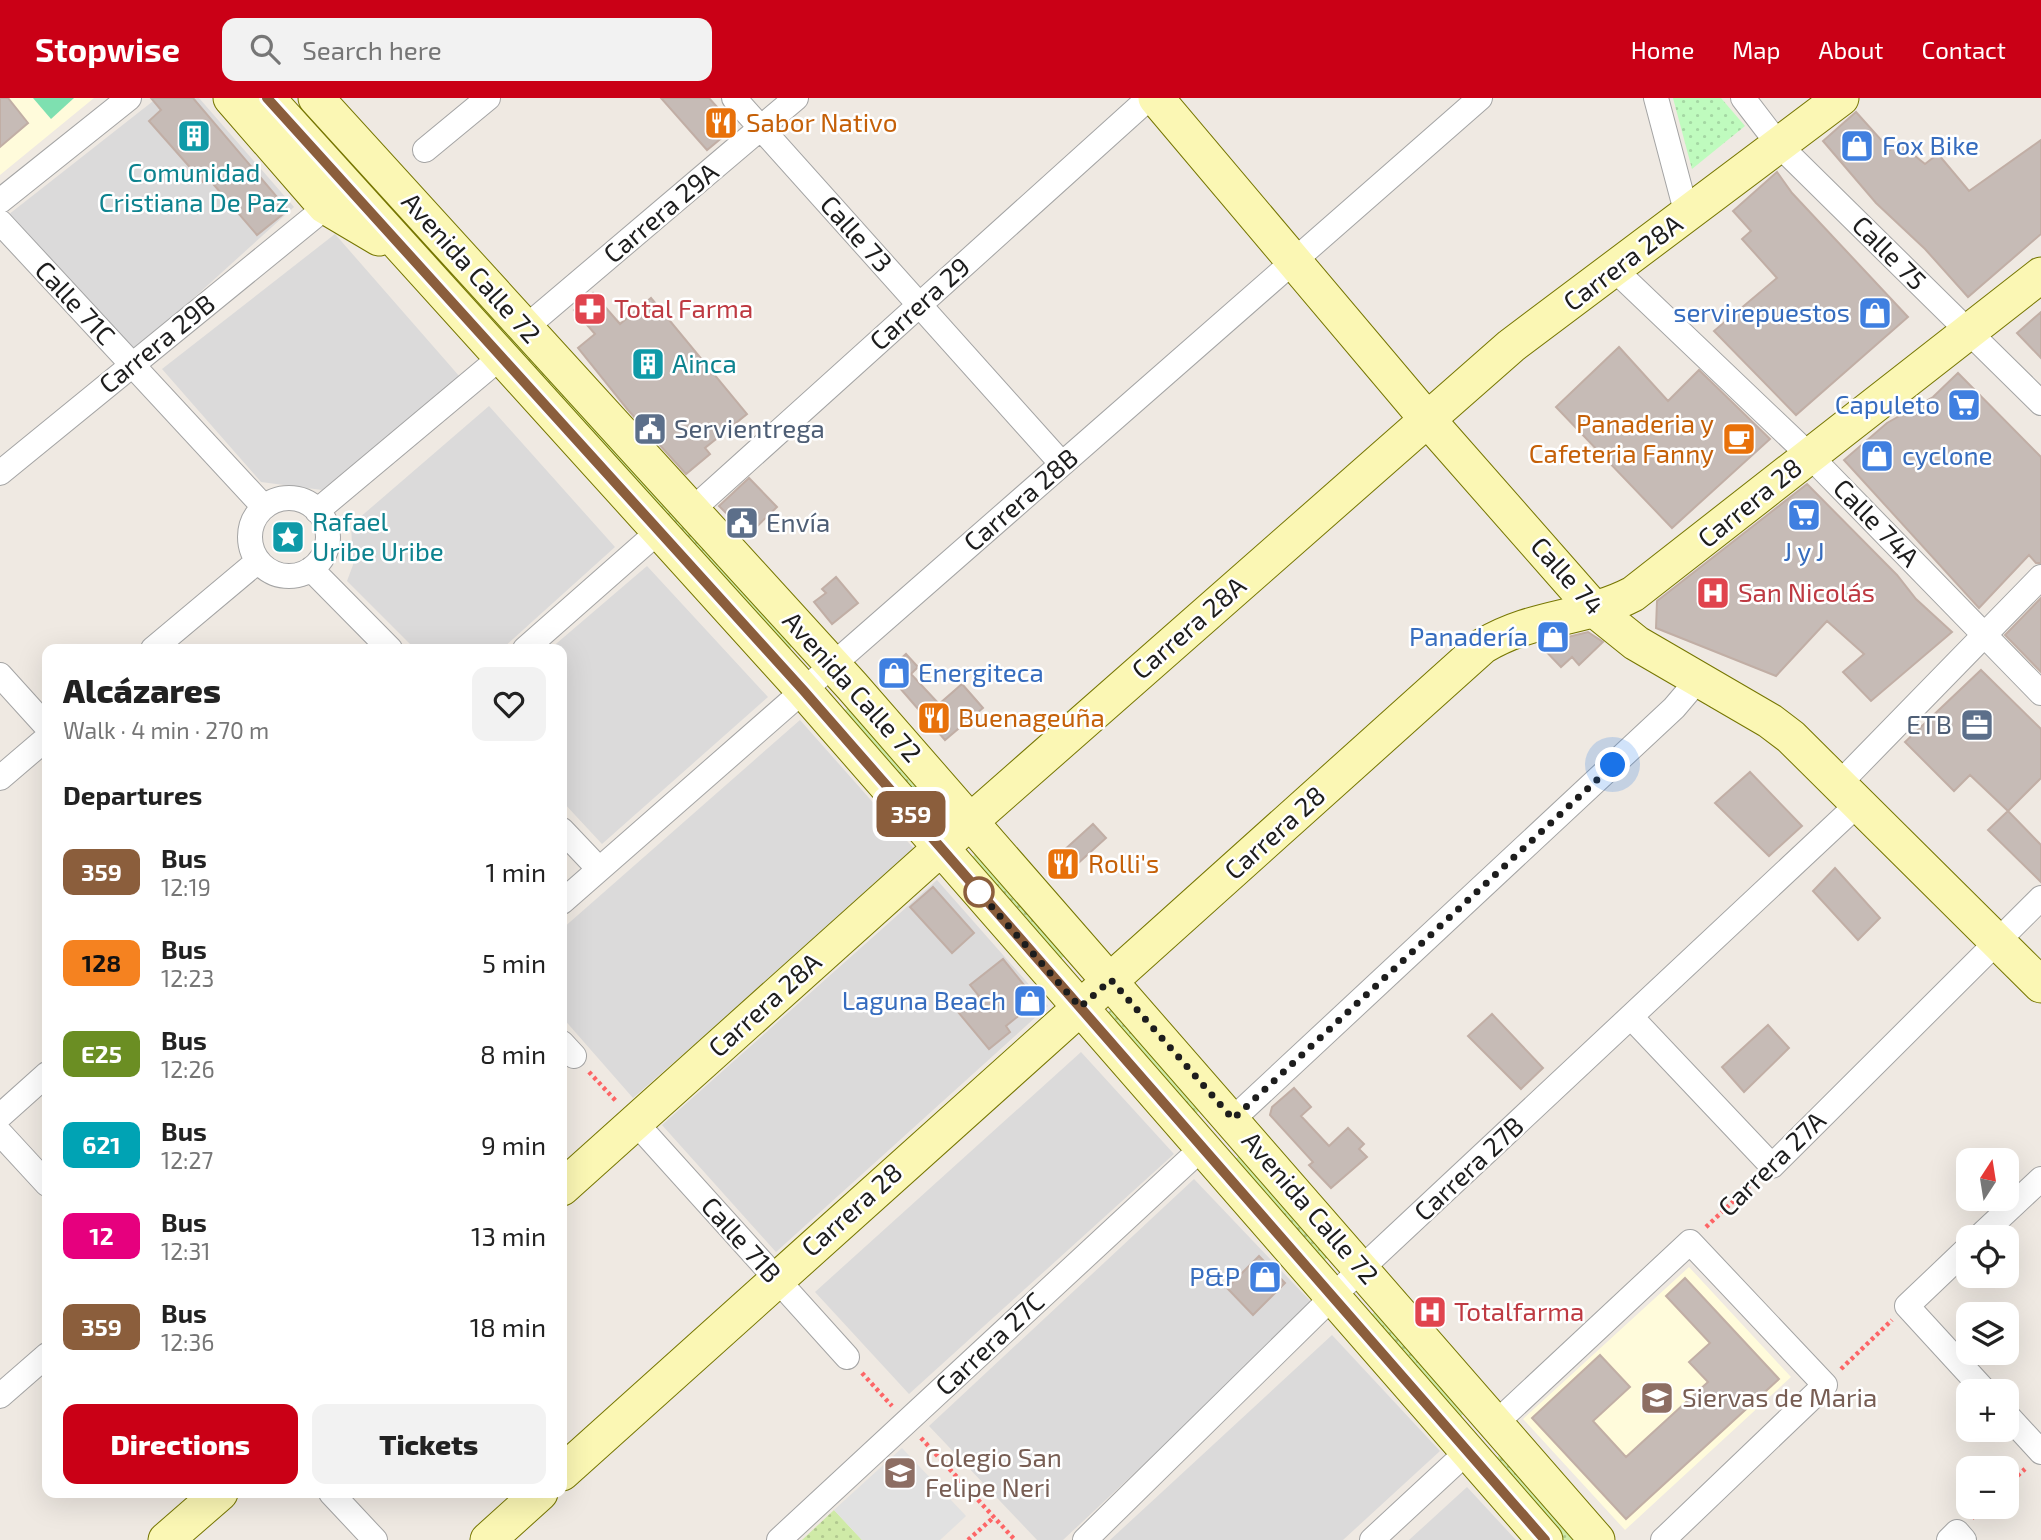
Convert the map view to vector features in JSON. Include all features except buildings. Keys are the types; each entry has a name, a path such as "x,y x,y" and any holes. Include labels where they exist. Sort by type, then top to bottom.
{"street":[{"path":"0,201 129,98"},
{"path":"231,98 325,206 407,253"},
{"name":"Avenida Calle 72","path":"316,98 833,665 1233,1119 1597,1540"},
{"path":"348,98 400,171 412,204"},
{"path":"425,150 488,98"},
{"name":"Calle 73","path":"734,98 1062,464"},
{"name":"Carrera 29A","path":"526,328 796,98"},
{"name":"Carrera 29","path":"692,510 1149,98"},
{"name":"Calle 74","path":"1156,98 1427,419 1595,610 1636,643 1697,681 1770,721 1848,794 2041,985"},
{"name":"Carrera 28B","path":"567,898 1480,98"},
{"path":"1656,98 1687,215"},
{"name":"Calle 75","path":"1743,98 1779,145 2041,403"},
{"name":"Carrera 28A","path":"567,1183 970,821 1511,346 1841,98"},
{"name":"Avenida Calle 72","path":"275,107 804,691 1545,1540"},
{"name":"Carrera 29B","path":"0,473 315,216"},
{"name":"Calle 71C","path":"0,222 264,507"},
{"name":"Calle 74A","path":"1615,270 1809,455 2041,693"},
{"name":"Carrera 28","path":"567,1468 1483,646 1529,624 1595,610 1633,594 2041,275"},
{"path":"317,511 501,357"},
{"path":"291,499 306,502 317,511 326,525 328,541 323,557 311,569 298,575 283,576 269,571 258,561 251,548 250,533 254,519 264,507 277,500 291,499"},
{"path":"530,644 659,531"},
{"path":"158,644 258,561"},
{"path":"311,569 385,644"},
{"name":"Carrera 27B","path":"1085,1540 1362,1268 1631,1017 1848,794 1984,635 2041,577"},
{"path":"0,675 42,721"},
{"path":"1233,1119 1674,708 1697,681"},
{"path":"0,778 42,742"},
{"path":"567,835 599,869"},
{"name":"Carrera 27A","path":"1772,1166 2041,898"},
{"path":"1631,1017 1772,1166"},
{"path":"0,1116 42,1078"},
{"name":"Calle 71B","path":"635,1122 847,1357"},
{"path":"0,1133 42,1179"},
{"name":"Carrera 27C","path":"779,1540 1202,1148"},
{"path":"1992,1225 2041,1179"},
{"path":"1496,1423 1690,1242 1825,1385 1663,1540"},
{"path":"1956,1259 1907,1306 1974,1379"},
{"path":"0,1396 42,1359"},
{"path":"2019,1428 2041,1452"},
{"path":"1372,1540 1468,1451"},
{"path":"166,1540 214,1498"},
{"path":"336,1498 375,1540"},
{"path":"488,1540 534,1498"}],"path":[{"path":"568,1049 635,1122"},
{"name":"Carrera 27A","path":"1690,1242 1772,1166"},
{"path":"1825,1385 1907,1306"},
{"path":"847,1357 1015,1540"},
{"path":"968,1540 994,1517"}],"shaded area":[{"path":"0,98 94,98 0,175"},
{"path":"157,98 199,98 294,207 133,353 8,215"},
{"path":"335,234 460,377 322,490 261,482 162,369"},
{"path":"489,406 615,547 508,644 410,644 347,581 353,565 351,525"},
{"path":"647,566 768,697 602,844 567,806 567,644 556,644"},
{"path":"800,720 916,851 633,1098 567,1023 567,925"},
{"path":"937,880 1048,1006 776,1252 662,1125"},
{"path":"1081,1052 1174,1154 909,1394 815,1292"},
{"path":"1194,1179 1314,1305 1063,1540 1037,1540 929,1426"},
{"name":"Siervas de Maria","path":"1689,1267 1791,1377 1625,1530 1523,1419"},
{"path":"1332,1335 1440,1451 1343,1540 1110,1540"},
{"name":"Colegio San Felipe Neri","path":"902,1448 966,1516 940,1540 862,1540 834,1510"},
{"path":"1467,1487 1516,1540 1409,1540"}],"green space":[{"path":"33,98 74,98 51,119"},
{"path":"1673,98 1721,98 1745,126 1692,169"},
{"path":"441,255 796,643 785,653 435,261"},
{"path":"852,704 942,805 929,816 840,715"},
{"path":"980,850 1070,951 1057,962 968,861"},
{"path":"1116,1005 1205,1106 1192,1117 1104,1016"},
{"path":"1244,1152 1333,1253 1321,1263 1232,1162"},
{"path":"1379,1308 1469,1409 1456,1420 1367,1319"},
{"path":"1503,1452 1581,1540 1559,1540 1491,1463"},
{"path":"834,1510 862,1540 802,1540"}],"bus line":[{"name":"359","path":"267,98 804,691 1545,1540"}],"place":[{"name":"Sabor Nativo","path":"721,123"},
{"name":"Comunidad Cristiana De Paz","path":"194,136"},
{"name":"Fox Bike","path":"1857,146"},
{"name":"Total Farma","path":"590,309"},
{"name":"servirepuestos","path":"1875,313"},
{"name":"Ainca","path":"648,364"},
{"name":"Capuleto","path":"1964,405"},
{"name":"Servientrega","path":"650,429"},
{"name":"Panaderia y Cafeteria Fanny","path":"1739,439"},
{"name":"cyclone","path":"1877,456"},
{"name":"J y J","path":"1804,515"},
{"name":"Envía","path":"742,523"},
{"name":"Rafael Uribe Uribe","path":"288,537"},
{"name":"San Nicolás","path":"1713,593"},
{"name":"Panadería","path":"1553,637"},
{"name":"Energiteca","path":"894,673"},
{"name":"Buenageuña","path":"934,718"},
{"name":"ETB","path":"1977,725"},
{"name":"Rolli's","path":"1063,864"},
{"name":"Laguna Beach","path":"1030,1001"},
{"name":"P&P","path":"1265,1277"},
{"name":"Totalfarma","path":"1430,1312"},
{"name":"Siervas de Maria","path":"1657,1398"},
{"name":"Colegio San Felipe Neri","path":"900,1473"}],"route":[{"path":"979,892 977,890 1080,1007 1111,980 1233,1119 1613,765"}]}
